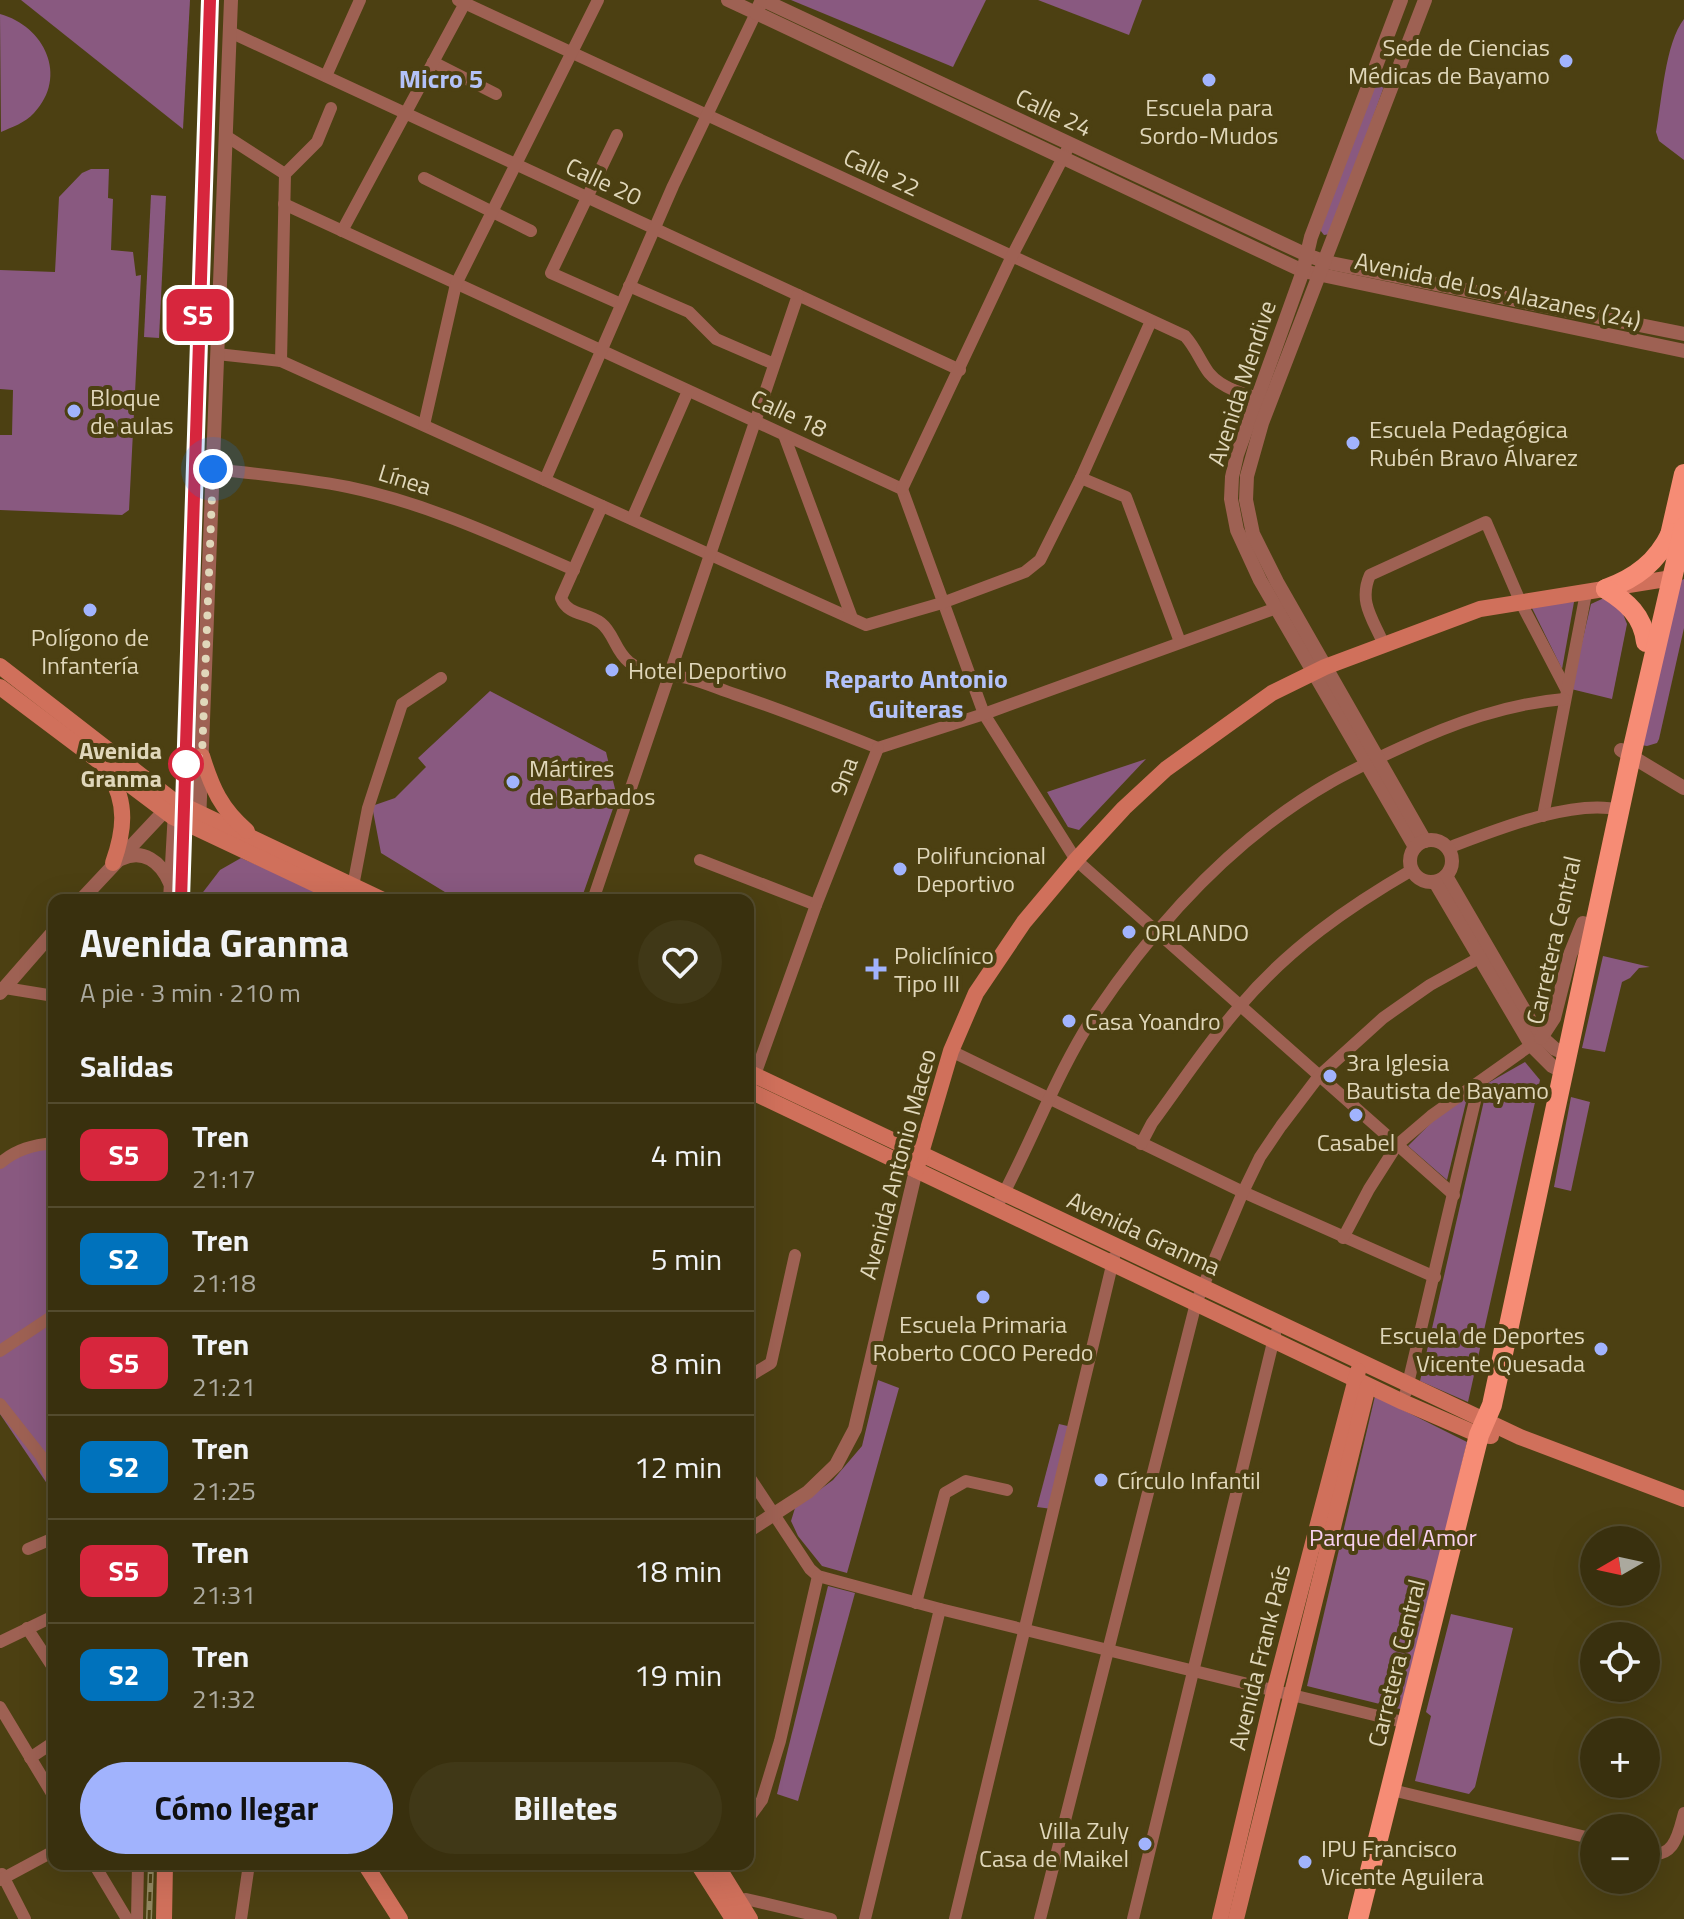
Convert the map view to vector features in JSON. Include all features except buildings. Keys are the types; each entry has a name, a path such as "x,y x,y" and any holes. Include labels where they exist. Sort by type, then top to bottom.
{"highway":[{"name":"Carretera Central","path":"1626,753 1672,578 1684,474"},
{"path":"1596,591 1626,582 1642,572 1677,530"},
{"name":"Carretera Central","path":"1551,1054 1615,809 1646,642 1672,578"},
{"path":"1596,591 1632,609 1642,624 1646,642"},
{"name":"Carretera Central","path":"1358,1919 1481,1427 1492,1405 1533,1221 1551,1054 1615,809"}],"main road":[{"name":"Avenida Antonio Maceo","path":"918,1162 951,1051 976,993 1024,922 1076,860 1124,808 1166,769 1272,693 1319,670 1384,645 1480,609 1672,578"},
{"path":"0,666 170,810"},
{"path":"0,687 97,761 170,810 260,842 356,894"},
{"path":"202,756 212,790 240,825 260,842"},
{"path":"97,761 115,782 123,809 121,843 113,863"},
{"path":"199,821 356,894"},
{"name":"Avenida Granma","path":"754,1086 1000,1200 1117,1247 1280,1323 1408,1384 1481,1427"},
{"name":"Avenida Granma","path":"1000,1200 1112,1264 1403,1402 1520,1437 1684,1499"},
{"name":"Avenida Frank País","path":"1220,1919 1274,1692 1368,1365"},
{"name":"Avenida Frank País","path":"1236,1919 1292,1696 1362,1383"},
{"path":"164,1919 165,1870"},
{"path":"369,1870 400,1919"},
{"path":"702,1870 733,1919"},
{"path":"720,1870 750,1919"}],"street":[{"path":"199,821 231,0"},
{"path":"326,76 360,0"},
{"path":"424,425 456,284 598,0"},
{"name":"Calle 24","path":"728,0 760,4 1307,255 1323,268"},
{"name":"Avenida Mendive","path":"1401,0 1311,237 1303,271 1255,397 1237,455 1231,499 1237,530 1420,844"},
{"name":"Avenida Mendive","path":"1283,606 1253,534 1246,500 1247,476 1271,402 1425,0"},
{"path":"342,231 462,2"},
{"name":"Calle 22","path":"462,2 1185,336 1197,348 1210,374 1223,384 1271,402"},
{"path":"545,480 654,228 760,4"},
{"name":"Calle 24","path":"760,4 1062,158 1303,271"},
{"name":"Calle 20","path":"230,32 960,370"},
{"path":"433,62 496,94"},
{"path":"281,361 285,174 317,142 331,108"},
{"path":"617,135 551,273 621,304"},
{"path":"226,136 285,174"},
{"path":"1070,144 1012,256 902,489 942,603 984,714 1076,860 1454,1195"},
{"path":"424,178 531,231"},
{"name":"Calle 18","path":"284,204 902,489"},
{"name":"Avenida de Los Alazanes (24)","path":"1303,271 1323,268 1684,334"},
{"name":"Avenida de Los Alazanes (24)","path":"1323,268 1684,351"},
{"path":"629,286 689,312 716,339 774,364"},
{"path":"595,894 798,295"},
{"path":"217,354 281,361 866,625 942,603 1025,572 1040,560 1081,478 1151,321"},
{"path":"632,519 688,391"},
{"path":"784,435 852,618"},
{"name":"Línea","path":"213,469 350,487 403,502 574,570"},
{"path":"1081,478 1126,497 1180,642"},
{"path":"602,506 561,598 571,611 598,620 609,630 616,647 630,663 667,677 686,678 743,697 878,748"},
{"path":"1384,645 1365,602 1363,590 1370,575 1486,522 1565,694"},
{"path":"1543,816 1565,694 1596,591"},
{"name":"9na","path":"754,1073 878,748 984,714 1283,606"},
{"path":"356,894 368,808 402,704 441,678"},
{"path":"1000,1200 1048,1098 1094,1015 1156,931 1207,877 1250,838 1319,789 1372,761 1469,719 1565,694"},
{"path":"1626,753 1684,788"},
{"path":"1448,848 1543,816 1585,808 1615,809"},
{"path":"86,894 113,863 170,810"},
{"path":"169,894 170,810"},
{"path":"1435,840 1448,848 1452,865 1441,879 1422,880 1412,870 1410,856 1420,844 1435,840"},
{"path":"113,863 129,855 148,857 161,866 170,883"},
{"path":"700,860 816,905"},
{"path":"1141,1144 1152,1123 1239,1006 1280,963 1329,922 1412,870"},
{"path":"1343,1238 1397,1145 1431,1116 1479,1084 1551,1054 1485,955 1441,879"},
{"path":"2,990 48,938"},
{"path":"1040,1919 1196,1303 1243,1192 1260,1157 1319,1076 1383,1018 1430,985 1485,955"},
{"path":"2,990 48,995"},
{"path":"951,1051 1243,1192 1435,1277"},
{"path":"1403,1402 1479,1084"},
{"path":"0,1163 12,1153 48,1144"},
{"name":"Avenida Antonio Maceo","path":"754,1527 808,1492 836,1465 855,1429 918,1162"},
{"path":"955,1919 1117,1247"},
{"path":"754,1373 771,1363 795,1255"},
{"path":"0,1351 48,1319"},
{"path":"1133,1919 1272,1340 1280,1323"},
{"path":"0,1404 47,1456"},
{"path":"916,1603 945,1493 966,1481 1007,1490"},
{"path":"754,1485 810,1569 818,1576 940,1609 1407,1723"},
{"path":"28,1549 48,1541"},
{"path":"754,1811 762,1800 780,1741 818,1576"},
{"path":"865,1919 940,1609"},
{"path":"0,1642 48,1619"},
{"path":"27,1628 48,1660"},
{"path":"0,1707 48,1787"},
{"path":"30,1758 48,1746"},
{"path":"1392,1790 1580,1836"},
{"path":"1660,1854 1668,1852 1677,1840 1684,1813"},
{"path":"25,1919 2,1876 48,1854"},
{"path":"98,1870 127,1919"},
{"path":"137,1919 138,1870"},
{"path":"241,1919 248,1870"},
{"path":"741,1903 746,1899 831,1919"}],"green space":[{"path":"21,0 190,0 183,129"},
{"path":"791,0 986,0 953,67"},
{"path":"1038,0 1142,0 1129,35"},
{"path":"0,14 29,29 47,54 50,69 50,84 34,113 1,132"},
{"path":"1684,19 1684,160 1659,141 1656,132 1668,57"},
{"path":"1383,72 1386,81 1331,234 1324,235 1320,230 1373,79"},
{"path":"91,169 109,169 108,198 113,199 111,250 133,252 136,276 141,275 129,510 122,515 0,510 0,435 12,435 13,390 0,389 0,270 55,272 59,197 82,173"},
{"path":"151,195 166,196 159,338 144,337"},
{"path":"1684,579 1684,628 1659,739 1657,743 1641,745 1677,582"},
{"path":"1604,598 1619,604 1627,624 1612,699 1571,689 1591,604"},
{"path":"1574,602 1562,669 1530,604"},
{"name":"Mártires de Barbados","path":"490,691 606,752 617,797 583,894 448,894 381,853 372,806 395,798 426,767 418,758"},
{"path":"1146,759 1079,830 1068,827 1047,792"},
{"path":"241,858 325,894 202,894 220,870"},
{"path":"1603,956 1650,967 1639,968 1622,982 1605,1052 1582,1048"},
{"path":"1525,1062 1540,1080 1468,1402 1420,1381 1488,1083"},
{"path":"1468,1094 1447,1180 1408,1146 1435,1119"},
{"path":"1571,1097 1590,1102 1571,1191 1554,1187"},
{"path":"48,1145 48,1485 0,1414 0,1163"},
{"path":"878,1380 899,1388 847,1573 822,1566 798,1536 791,1521 795,1508 833,1480 862,1446"},
{"name":"Parque del Amor","path":"1375,1396 1467,1442 1404,1710 1307,1686"},
{"path":"1059,1424 1072,1427 1052,1509 1037,1507"},
{"path":"828,1586 855,1593 798,1801 777,1794"},
{"path":"1451,1614 1513,1628 1475,1787 1469,1794 1415,1781 1431,1716 1426,1712"}],"railway":[{"path":"181,894 210,0"},
{"path":"149,1919 151,1870"}],"train":[{"name":"S5","path":"181,894 210,0"}],"place":[{"name":"Sede de Ciencias Médicas de Bayamo","path":"1566,61"},
{"name":"Escuela para Sordo-Mudos","path":"1209,80"},
{"name":"Bloque de aulas","path":"74,411"},
{"name":"Escuela Pedagógica Rubén Bravo Álvarez","path":"1353,443"},
{"name":"Polígono de Infantería","path":"90,610"},
{"name":"Hotel Deportivo","path":"612,670"},
{"name":"Avenida Granma","path":"186,764"},
{"name":"Mártires de Barbados","path":"513,782"},
{"name":"Polifuncional Deportivo","path":"900,869"},
{"name":"ORLANDO","path":"1129,932"},
{"name":"Policlínico Tipo III","path":"876,969"},
{"name":"Casa Yoandro","path":"1069,1021"},
{"name":"3ra Iglesia Bautista de Bayamo","path":"1330,1076"},
{"name":"Casabel","path":"1356,1115"},
{"name":"Escuela Primaria Roberto COCO Peredo","path":"983,1297"},
{"name":"Escuela de Deportes Vicente Quesada","path":"1601,1349"},
{"name":"Círculo Infantil","path":"1101,1480"},
{"name":"Villa Zuly Casa de Maikel","path":"1145,1844"},
{"name":"IPU Francisco Vicente Aguilera","path":"1305,1862"}],"district":[{"name":"Micro 5","path":"441,78"},
{"name":"Reparto Antonio Guiteras","path":"916,693"}],"route":[{"path":"186,764 202,756 213,469"}]}
